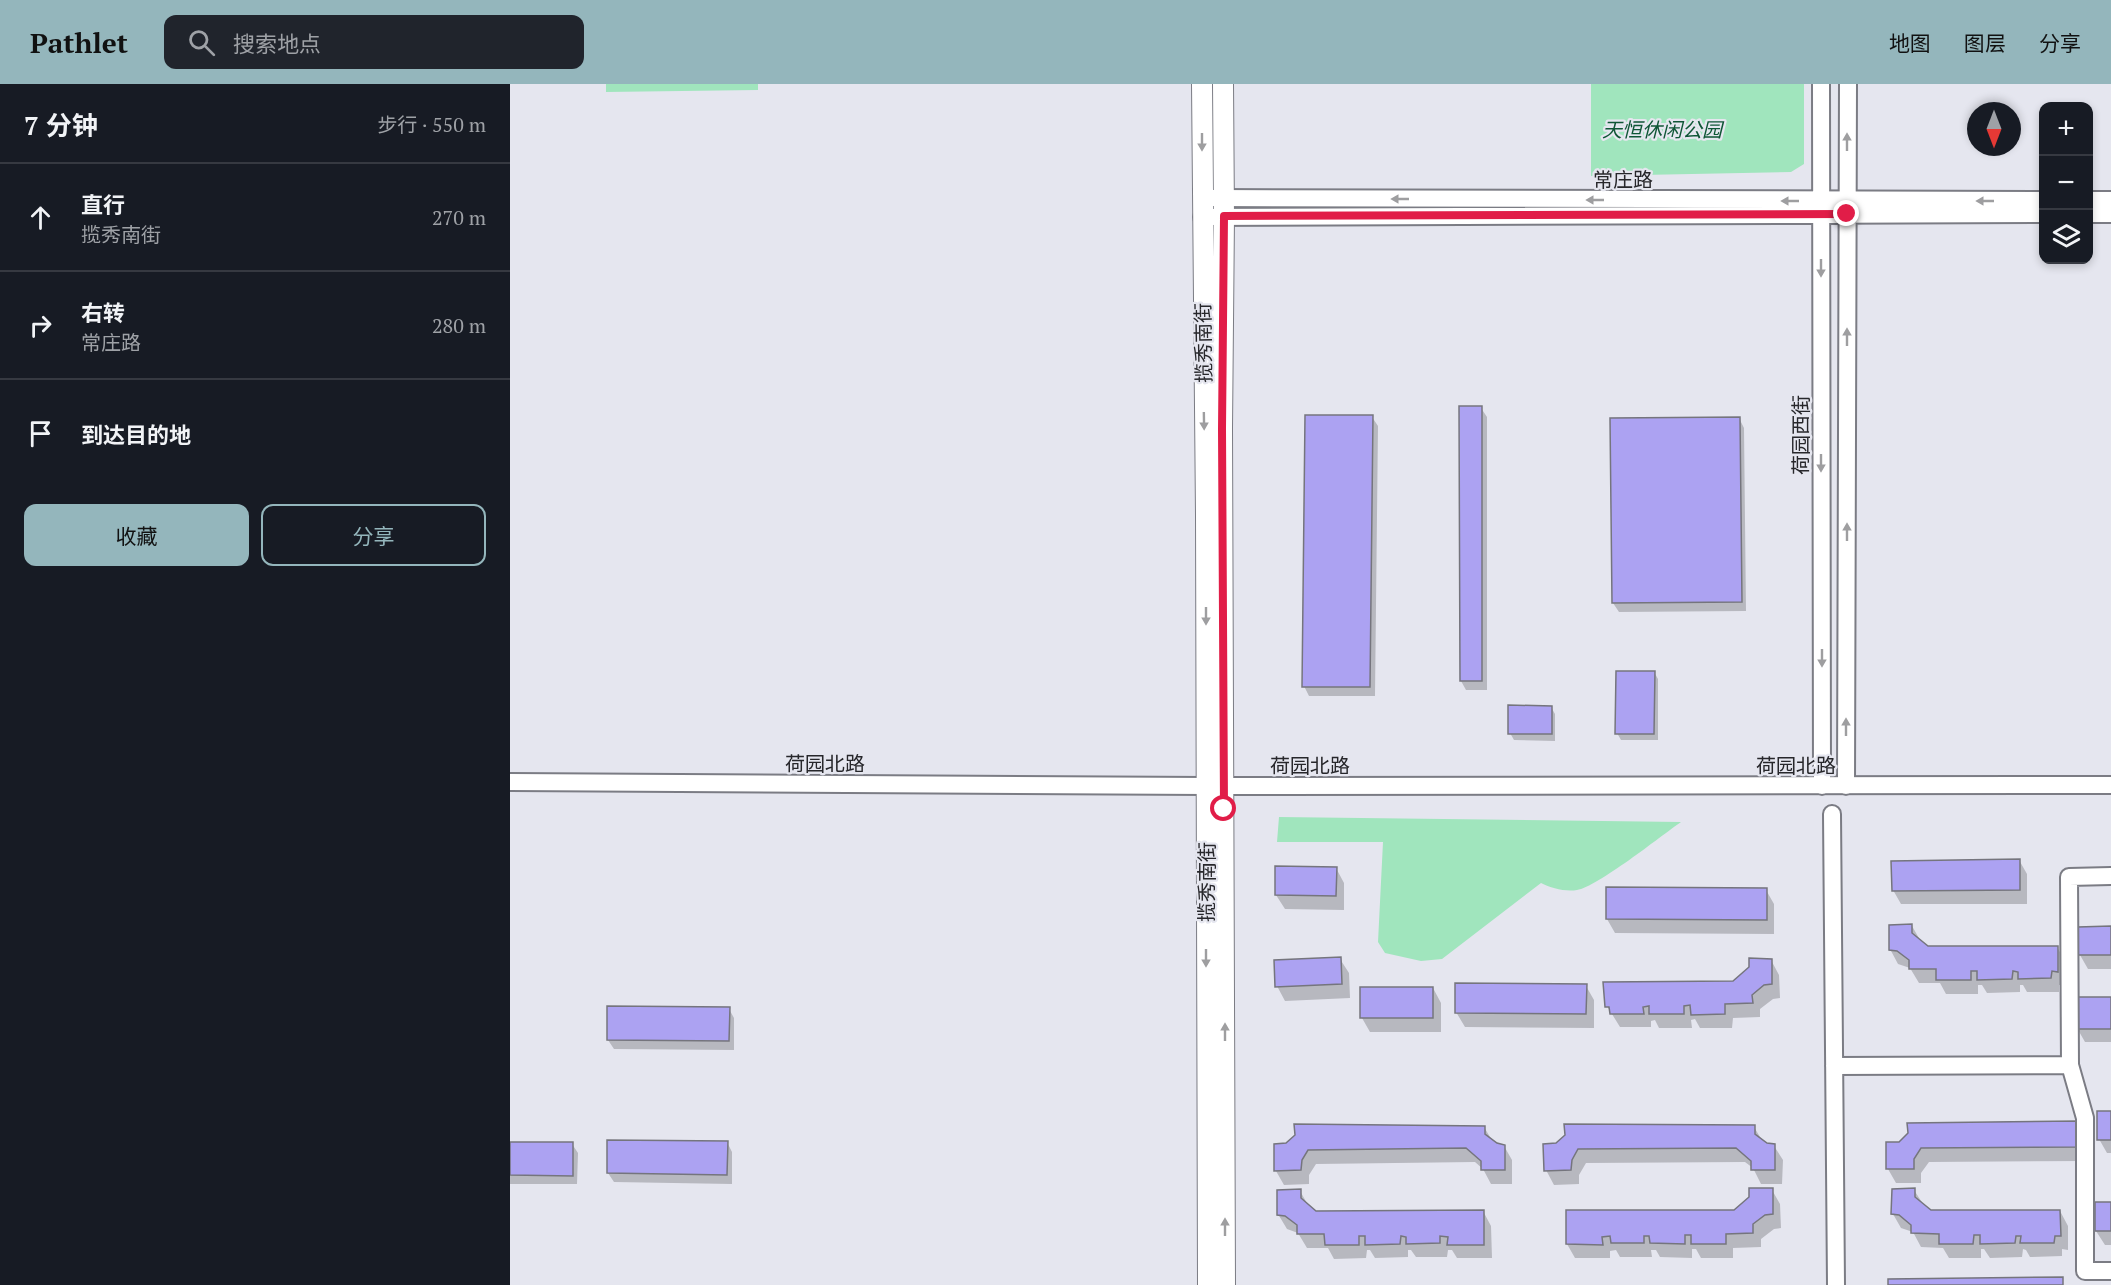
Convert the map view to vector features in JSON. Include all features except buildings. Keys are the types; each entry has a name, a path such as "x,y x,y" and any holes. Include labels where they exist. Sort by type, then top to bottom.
{"main road":[{"name":"揽秀南街","path":"1202,84 1202,208 1225,1285"},
{"name":"揽秀南街","path":"1208,1285 1222,441 1223,84"}],"street":[{"name":"荷园西街","path":"1821,84 1822,786"},
{"path":"1846,786 1848,84"},
{"path":"2093,200 2111,200"},
{"name":"常庄路","path":"1202,208 1847,207 2039,201"},
{"name":"常庄路","path":"1847,207 2039,214"},
{"path":"2093,214 2111,214"},
{"name":"荷园北路","path":"510,782 1215,786 2111,785"},
{"path":"1832,814 1836,1285"},
{"path":"2111,876 2069,876 2070,1065 2085,1118 2085,1271 2111,1271"},
{"path":"1834,1066 2070,1065"}],"green space":[{"path":"606,84 758,84 758,90 606,92"},
{"name":"天恒休闲公园","path":"1591,84 1804,84 1804,164 1791,172 1591,176"},
{"path":"1279,817 1681,822 1613,871 1586,887 1568,890 1541,883 1442,959 1421,961 1385,953 1378,942 1383,842 1277,842"}],"route":[{"path":"1224,809 1222,429 1224,216 1847,214"}]}
